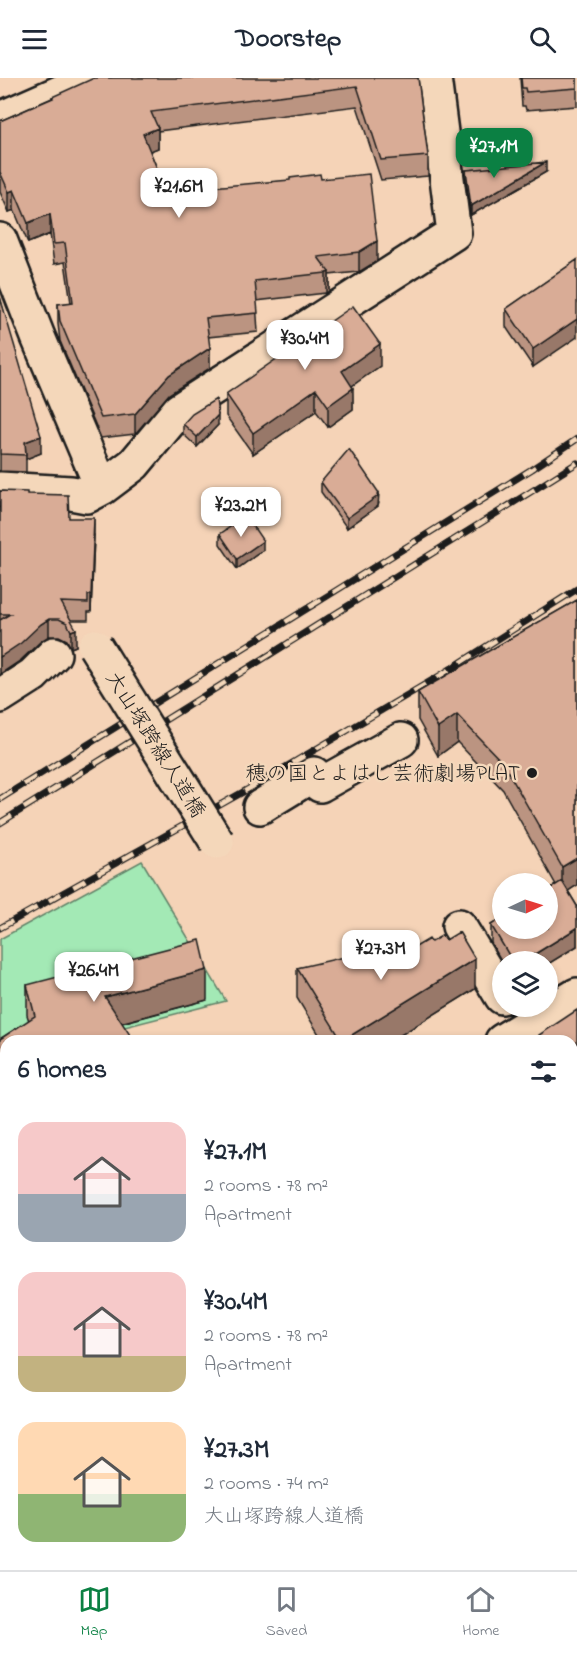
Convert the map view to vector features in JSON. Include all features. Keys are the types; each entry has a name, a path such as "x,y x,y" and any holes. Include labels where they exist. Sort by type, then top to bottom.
{"street":[{"path":"0,119 93,78"},
{"path":"0,489 87,496 102,488 134,464 179,410 454,233 434,78"},
{"path":"0,240 102,488"},
{"name":"大山塚跨線人道橋","path":"95,646 218,842"},
{"path":"0,696 33,675 54,654"},
{"path":"260,807 314,774 320,785 401,740"},
{"path":"459,926 492,980"},
{"path":"511,1025 577,995"}],"green space":[{"path":"142,861 226,1001 93,1035 0,1035 0,939"}],"building":[{"path":"94,78 418,78 428,156 381,160 357,86 151,112 158,128 143,134 166,191 290,180 290,178 320,174 321,179 369,174 377,241 359,252 318,257 329,272 326,273 255,281 258,313 206,318 210,348 169,375 135,414 101,418 60,321 58,304 73,302 65,243 54,244 50,214 28,223 14,190 9,192 0,172 0,121"},
{"path":"521,78 577,78 577,88 526,92 525,88 522,88"},
{"path":"546,162 471,206 466,170"},
{"path":"577,260 577,319 533,349 506,309"},
{"path":"0,297 41,436 25,442 26,455 0,454"},
{"path":"353,306 380,344 342,371 353,388 328,406 316,389 253,433 226,394"},
{"path":"216,399 218,415 197,437 183,424 192,414"},
{"path":"349,449 379,493 347,518 321,482"},
{"path":"0,491 68,495 69,518 94,518 91,595 88,595 88,603 61,602 76,629 71,631 67,623 59,619 49,619 21,643 0,657 0,620 10,614 0,614"},
{"path":"246,516 263,541 237,559 220,534"},
{"name":"穂の国とよはし芸術劇場PLAT","path":"577,600 577,858 562,867 503,763 457,715 438,728 418,692"},
{"path":"562,881 577,906 577,928 540,951 506,951 499,939 558,939 558,884"},
{"path":"459,932 475,959 352,1035 338,1035 297,968 357,954 361,960 392,944 397,954 412,945 414,948 429,939 431,942 443,935 446,940"},
{"path":"200,940 207,970 105,997 130,1035 6,1035 35,1016 27,985"},
{"path":"577,1010 577,1035 539,1035"}],"railway":[{"path":"0,799 577,439"},
{"path":"0,823 577,463"},
{"path":"0,928 252,787 441,675 577,589"}],"place":[{"name":"穂の国とよはし芸術劇場PLAT","path":"532,773"}]}
